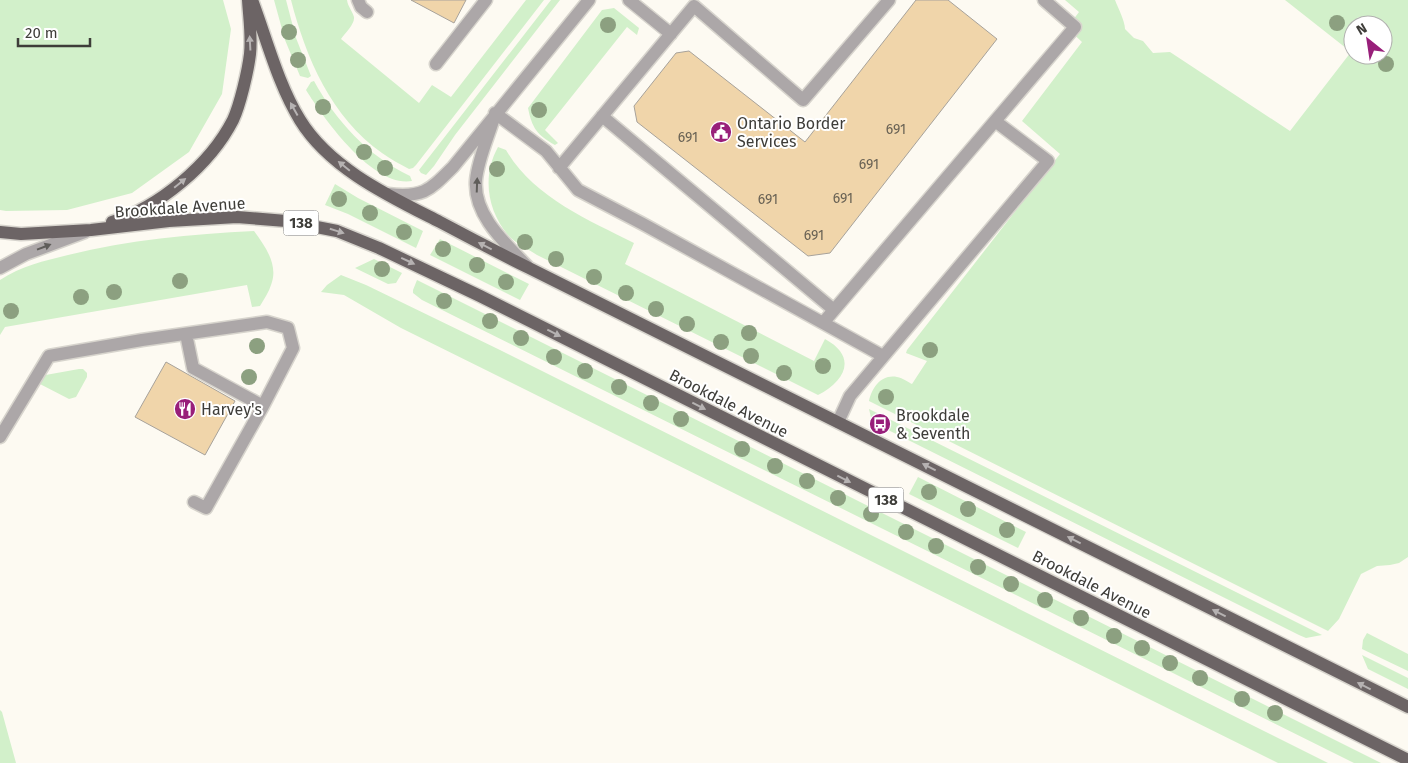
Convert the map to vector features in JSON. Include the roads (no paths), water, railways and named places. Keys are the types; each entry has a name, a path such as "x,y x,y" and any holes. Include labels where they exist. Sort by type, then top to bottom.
{"main road":[{"path":"91,230 140,210 182,183 204,161 220,141 239,104 250,53 248,0"},
{"name":"Brookdale Avenue","path":"252,0 286,94 301,122 323,148 358,177 529,268 1408,707"},
{"name":"Brookdale Avenue","path":"0,232 21,234 91,230 169,221 237,217 286,221 337,231 416,265 1408,760"}],"street":[{"path":"358,0 361,7 367,12"},
{"path":"436,64 486,0"},
{"path":"388,194 412,195 432,187 453,167 589,0"},
{"path":"629,0 671,34"},
{"path":"559,168 694,6 803,100 889,0"},
{"path":"823,323 1075,27 1044,0"},
{"path":"495,114 546,151 578,190 883,356"},
{"path":"495,114 478,170 476,193 486,219 494,231 529,268"},
{"path":"602,116 834,310"},
{"path":"838,422 850,396 1048,161 995,122"},
{"path":"0,268 26,254 91,230"},
{"path":"0,437 49,356 268,322 288,328 293,348 262,406 206,508 194,502"},
{"path":"186,334 193,368 262,406"}],"place":[{"name":"Ontario Border Services","path":"721,132"},
{"name":"Harvey's","path":"185,409"},
{"name":"Brookdale & Seventh","path":"880,424"}]}
